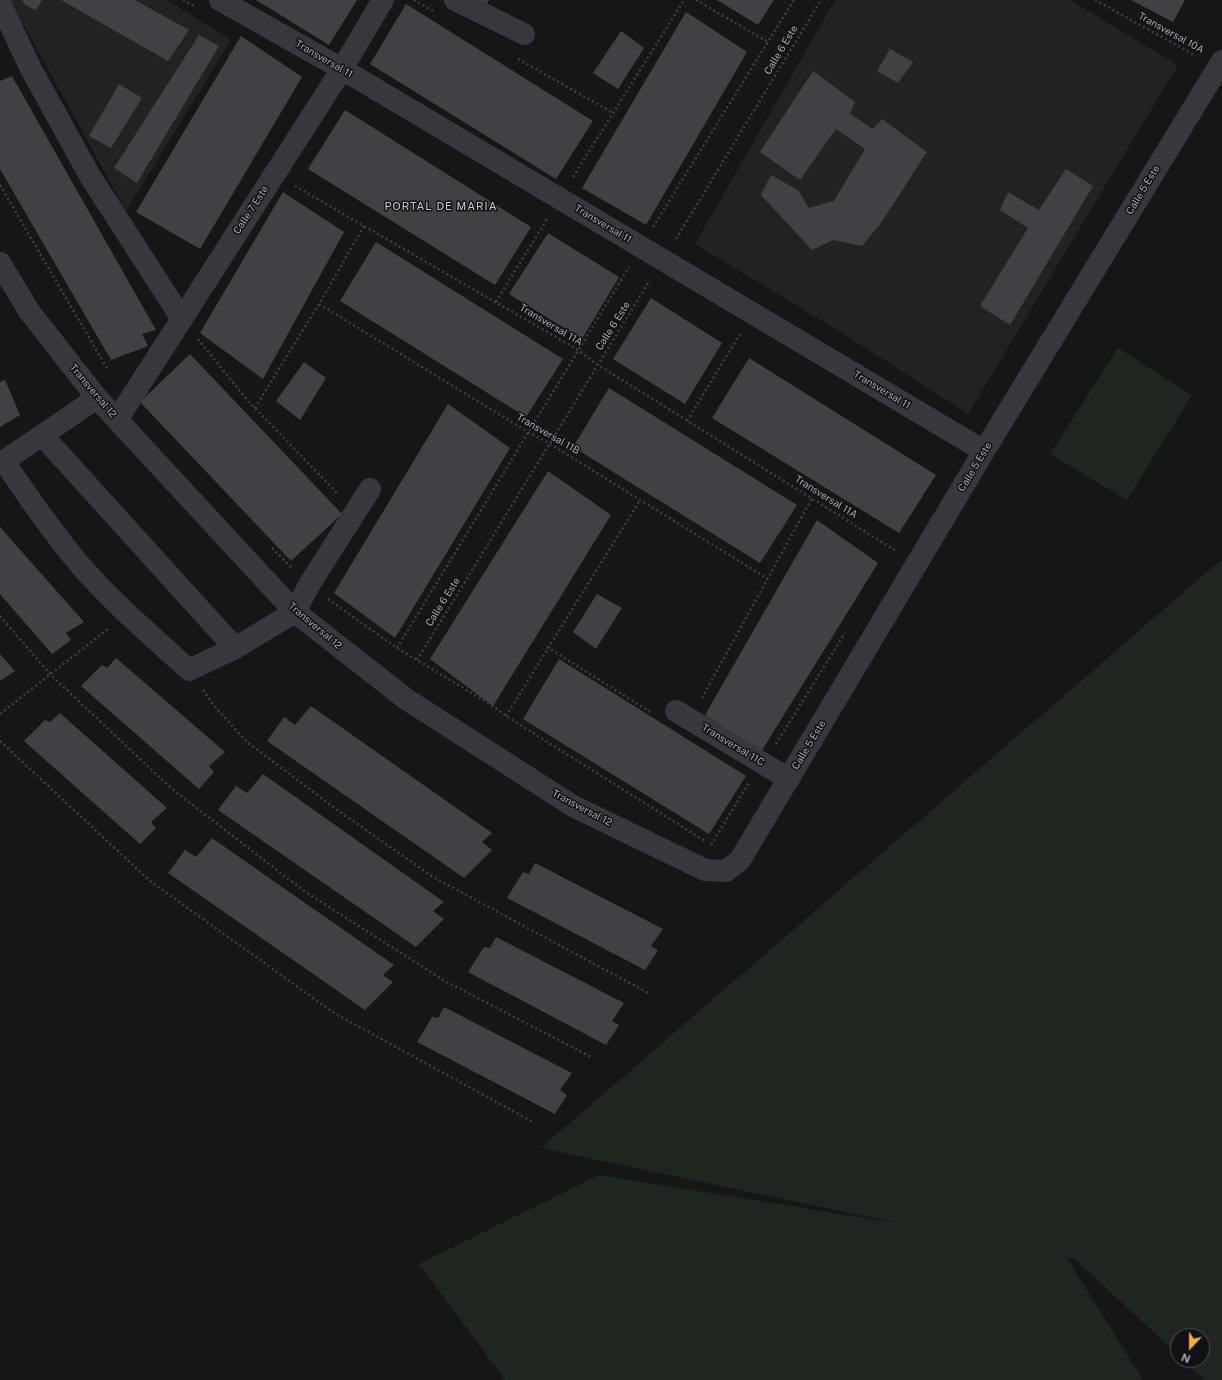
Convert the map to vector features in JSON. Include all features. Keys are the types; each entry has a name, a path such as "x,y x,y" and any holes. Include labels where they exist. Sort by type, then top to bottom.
{"street":[{"name":"Transversal 11","path":"220,0 342,69 984,451"},
{"name":"Calle 7 Este","path":"117,420 342,69 383,0"},
{"path":"455,0 524,34"},
{"path":"0,3 31,69 90,176 182,319"},
{"name":"Calle 5 Este","path":"726,871 740,860 984,451 1220,64"},
{"name":"Transversal 12","path":"0,263 29,311 97,398 295,612 406,699 573,806 705,870 726,871"},
{"path":"97,398 4,461 41,515 81,566 127,614 188,670 235,648 295,612 309,585 370,489"},
{"path":"42,435 235,648"},
{"name":"Transversal 11C","path":"683,715 789,779"}],"path":[{"path":"496,302 684,0"},
{"path":"696,0 768,42"},
{"name":"Calle 6 Este","path":"397,648 641,247 794,0"},
{"name":"Calle 6 Este","path":"417,660 821,0"},
{"name":"Transversal 10A","path":"1095,0 1220,64"},
{"name":"Transversal 11A","path":"274,174 578,350 598,365 896,551"},
{"path":"255,408 319,304 364,226"},
{"name":"Transversal 11B","path":"319,304 550,444 768,579"},
{"path":"687,421 752,313"},
{"path":"182,319 255,408 355,512"},
{"path":"683,715 768,579 812,498"},
{"path":"506,716 547,647 640,500"},
{"path":"0,714 127,614"},
{"path":"0,616 51,675 172,789 304,891 445,981 593,1058"},
{"path":"547,647 653,714"},
{"path":"188,670 216,708 247,742 433,877 650,994"},
{"path":"0,741 150,881 334,1013 533,1122"}],"shaded area":[{"path":"10,0 167,0 231,40 126,211"},
{"path":"835,0 1070,0 1178,65 968,414 842,333 695,244"},
{"path":"1118,348 1192,395 1127,500 1050,454"},
{"path":"1222,559 1222,1380 1205,1380 1192,1368 1210,1368 1210,1328 1170,1328 1170,1348 1076,1260 1067,1258 1143,1380 505,1380 419,1264 599,1175 902,1224 541,1148"}],"building":[{"path":"22,0 42,0 36,10 25,5"},
{"path":"61,0 135,0 189,30 168,61"},
{"path":"256,0 357,0 329,45"},
{"path":"472,0 489,0 485,7"},
{"path":"717,0 774,0 758,25"},
{"path":"1131,0 1185,0 1173,22"},
{"path":"406,4 593,121 556,179 370,64"},
{"path":"686,12 747,52 646,225 582,188"},
{"path":"621,31 644,48 618,89 593,73"},
{"path":"199,35 219,46 137,183 114,168"},
{"path":"241,36 302,77 200,249 136,212"},
{"path":"890,49 913,62 898,83 877,71"},
{"path":"813,71 855,102 850,114 873,129 882,119 927,152 881,223 862,246 833,240 812,250 761,195 771,175 798,190 809,208 834,201 865,149 836,129 800,180 760,152"},
{"path":"12,76 156,330 142,334 148,346 111,360 0,169 0,81"},
{"path":"119,84 142,98 111,148 89,136"},
{"path":"345,110 531,227 495,285 308,169"},
{"path":"1066,169 1093,186 1010,325 980,306 1028,228 1000,210 1008,192 1039,210"},
{"path":"283,192 344,232 263,379 200,333"},
{"path":"548,233 619,277 582,339 509,294"},
{"path":"376,242 563,359 526,417 340,301"},
{"path":"651,298 722,343 685,404 613,359"},
{"path":"190,354 342,514 291,561 140,402"},
{"path":"749,358 936,475 899,533 712,418"},
{"path":"304,362 326,378 300,420 276,401"},
{"path":"5,380 20,415 0,427 0,382"},
{"path":"609,388 797,505 760,563 573,447"},
{"path":"448,404 510,448 395,638 334,593"},
{"path":"548,471 611,515 493,706 430,659"},
{"path":"817,520 878,563 761,752 705,715"},
{"path":"0,527 84,622 66,633 71,640 52,654 0,594"},
{"path":"597,594 622,608 596,649 573,632"},
{"path":"0,654 15,671 0,681"},
{"path":"116,658 225,752 209,766 214,772 199,789 81,686 102,665 107,668"},
{"path":"559,659 746,776 709,834 523,719"},
{"path":"311,706 492,833 482,842 492,850 464,878 267,741 284,717 295,725"},
{"path":"60,713 167,808 151,822 156,828 140,844 24,741 45,720 50,722"},
{"path":"263,774 444,902 433,911 444,919 416,947 218,810 236,786 247,793"},
{"path":"212,838 394,965 383,975 393,982 365,1010 168,873 185,850 196,857"},
{"path":"535,863 663,929 651,946 658,950 645,970 507,898 523,872 529,874"},
{"path":"496,937 624,1003 612,1021 619,1025 606,1045 468,972 484,947 490,948"},
{"path":"444,1007 572,1073 560,1090 567,1095 555,1114 417,1042 432,1017 438,1018"}],"district":[{"name":"PORTAL DE MARIA","path":"441,207"}]}
